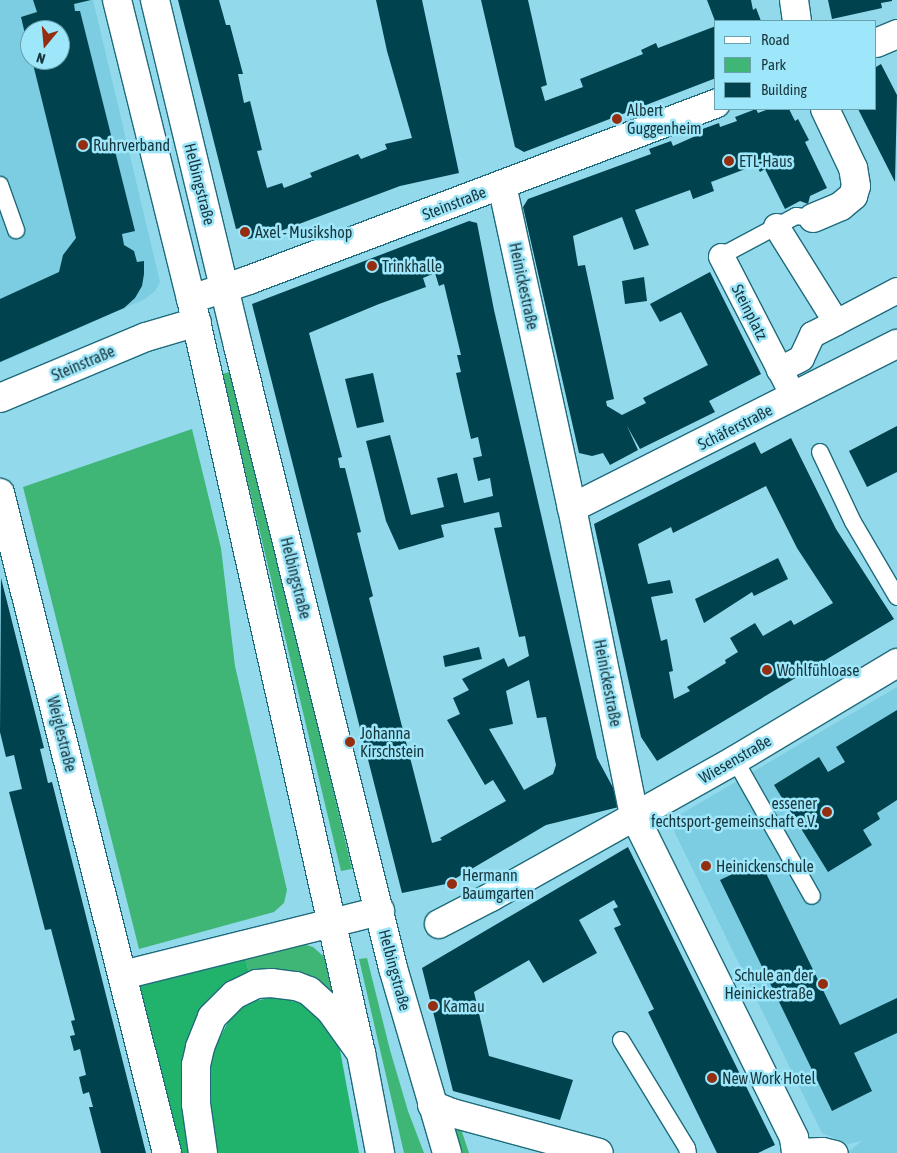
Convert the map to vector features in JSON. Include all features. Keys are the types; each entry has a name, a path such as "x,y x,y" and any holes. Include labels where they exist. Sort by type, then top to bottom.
{"main road":[{"path":"117,0 194,310 360,1053 380,1153"},
{"name":"Helbingstraße","path":"155,0 241,358 393,968 447,1153"},
{"path":"794,0 797,20"},
{"path":"877,42 897,34"},
{"name":"Steinstraße","path":"0,398 141,339 194,310 225,288 714,105"},
{"path":"813,218 841,206 853,196 856,186 853,168 825,110"},
{"name":"Heinickestraße","path":"502,185 572,508 634,815 794,1138 796,1152"},
{"name":"Schäferstraße","path":"572,508 897,344"},
{"name":"Weiglestraße","path":"0,493 124,975 167,1153"},
{"name":"Wiesenstraße","path":"439,924 491,897 735,760 897,663"},
{"path":"124,975 380,911"},
{"path":"203,1153 196,1104 196,1065 200,1047 212,1017 234,995 257,984 271,983 296,986 309,991 331,1011 360,1053"},
{"path":"432,1105 452,1113 574,1149 599,1153"},
{"path":"535,1153 574,1149"}],"street":[{"path":"776,226 836,322"},
{"name":"Steinplatz","path":"721,256 793,398"},
{"path":"779,369 801,358 812,334 897,290"},
{"path":"796,1152 822,1150 835,1153"}],"lane":[{"path":"0,185 16,230"},
{"path":"721,256 796,216 813,218"},
{"path":"820,452 853,522 897,597"},
{"path":"735,760 812,896"},
{"path":"621,1040 687,1148 688,1153"}],"shaded area":[{"path":"0,0 93,0 160,282 155,291 145,299 0,363"},
{"name":"Schule an der Heinickestraße","path":"897,687 897,1153 847,1153 862,1141 848,1144 822,1133 672,827 674,818"}],"green space":[{"path":"233,371 352,869 341,871 222,374"},
{"path":"192,429 221,548 235,666 287,890 284,903 274,912 139,949 23,487"},
{"path":"296,942 313,947 329,961 334,990 331,991 318,980 291,971 278,969 249,974 244,950"},
{"path":"244,950 249,974 183,1105 190,1153 174,1153 135,989 138,982"},
{"path":"367,958 390,1050 408,1111 424,1153 404,1153 359,959"},
{"path":"270,998 285,999 302,1004 319,1016 331,1032 340,1050 359,1153 212,1153 209,1136 209,1067 214,1049 229,1020 241,1008 254,1001"},
{"path":"451,1121 459,1123 469,1153 463,1153"}],"building":[{"name":"Ruhrverband","path":"33,0 91,0 74,4 75,11 80,11 135,231 122,234 124,245 134,251 137,262 144,261 144,274 142,286 135,298 124,308 0,362 0,299 59,272 63,255 76,238 34,70 70,70 70,20 22,20 21,17 37,12"},
{"path":"178,0 219,0 226,25 230,25 243,74 238,74 244,103 250,101 262,150 257,151 267,188 282,183 284,188 312,177 310,173 358,154 361,159 387,149 385,144 412,138 387,51 376,0 422,0 459,173 400,186 275,233 248,239 240,228 236,229"},
{"path":"481,0 528,0 547,85 541,87 545,101 583,87 580,79 643,54 641,50 656,43 658,48 714,27 714,79 524,152 515,147"},
{"path":"707,0 751,0 753,10 756,8 761,20 715,20"},
{"path":"828,0 892,1 881,3 882,8 832,19"},
{"path":"881,64 897,95 895,182 859,110 877,110 877,66"},
{"path":"753,110 756,110 758,113 766,110 790,110 795,121 798,119 809,140 805,142 827,188 810,196 808,204 800,201 785,209 765,169 760,172 756,165 711,182 714,191 693,199 690,190 635,210 649,245 634,250 622,217 573,236 578,266 585,265 614,399 606,401 607,406 622,415 646,403 643,398 708,365 681,312 660,322 650,304 710,272 761,374 709,401 715,412 640,449 627,426 638,450 610,465 603,453 592,456 579,453 523,207 528,199 651,154 649,149 671,141 673,146 698,135 697,131 719,123 720,127 737,121 735,117"},
{"path":"469,221 477,223 494,310 597,758 623,806 546,825 446,884 402,893 252,304","holes":["435,273 439,286 444,284 461,355 457,355 461,372 456,373 471,439 478,437 482,456 473,458 478,481 490,478 493,496 464,503 457,473 437,478 444,507 411,515 390,435 366,441 386,521 399,550 444,537 441,525 499,512 502,527 494,528 519,637 525,636 529,656 508,667 504,658 462,679 469,690 453,698 460,714 447,720 485,785 493,780 506,801 440,838 442,840 432,843 369,598 373,596 357,533 361,532 345,468 340,468 338,458 342,457 309,333 426,287 423,278","529,680 537,718 546,717 556,765 553,774 524,790 489,729 513,724 506,691"]},
{"path":"644,277 647,301 625,304 622,281"},
{"path":"373,373 384,422 357,428 345,379"},
{"path":"897,426 897,472 867,487 849,451"},
{"path":"791,438 836,529 894,619 657,761 641,737 594,524 755,442 761,454","holes":["766,486 797,548 833,603 794,625 791,620 763,636 755,623 730,638 738,652 725,660 726,663 687,687 690,691 674,699 669,672 673,671 667,639 661,641 651,597 673,593 670,580 648,584 638,544 671,527 673,533"]},
{"path":"778,558 788,579 754,596 752,592 704,623 695,599"},
{"path":"1,578 44,748 40,749 48,783 52,782 146,1153 101,1153 89,1107 93,1107 89,1092 83,1094 79,1077 86,1075 80,1049 74,1051 70,1036 75,1035 71,1021 75,1020 51,929 45,930 9,792 22,789 14,755 6,757 0,732"},
{"path":"479,647 482,659 445,667 443,656"},
{"path":"897,710 897,800 877,813 880,819 863,830 872,845 828,872 774,785 819,757 828,772 845,762 836,747"},
{"path":"628,847 775,1145 758,1153 717,1153 648,1012 654,1009 614,928 621,925 613,909 618,907 614,900 579,920 597,953 543,983 529,960 474,992 489,1056 573,1080 560,1120 453,1091 422,968"},
{"path":"760,861 840,1025 897,998 897,1033 854,1053 872,1091 832,1111 720,880"}],"place":[{"name":"Albert Guggenheim","path":"617,119"},
{"name":"Ruhrverband","path":"83,145"},
{"name":"ETL-Haus","path":"729,161"},
{"name":"Axel - Musikshop","path":"245,232"},
{"name":"Trinkhalle","path":"372,266"},
{"name":"Wohlfühloase","path":"767,670"},
{"name":"Johanna Kirschstein","path":"350,742"},
{"name":"essener fechtsport-gemeinschaft e.V.","path":"827,812"},
{"name":"Heinickenschule","path":"706,866"},
{"name":"Hermann Baumgarten","path":"452,884"},
{"name":"Schule an der Heinickestraße","path":"823,984"},
{"name":"Kamau","path":"433,1006"},
{"name":"New Work Hotel","path":"712,1078"}]}
